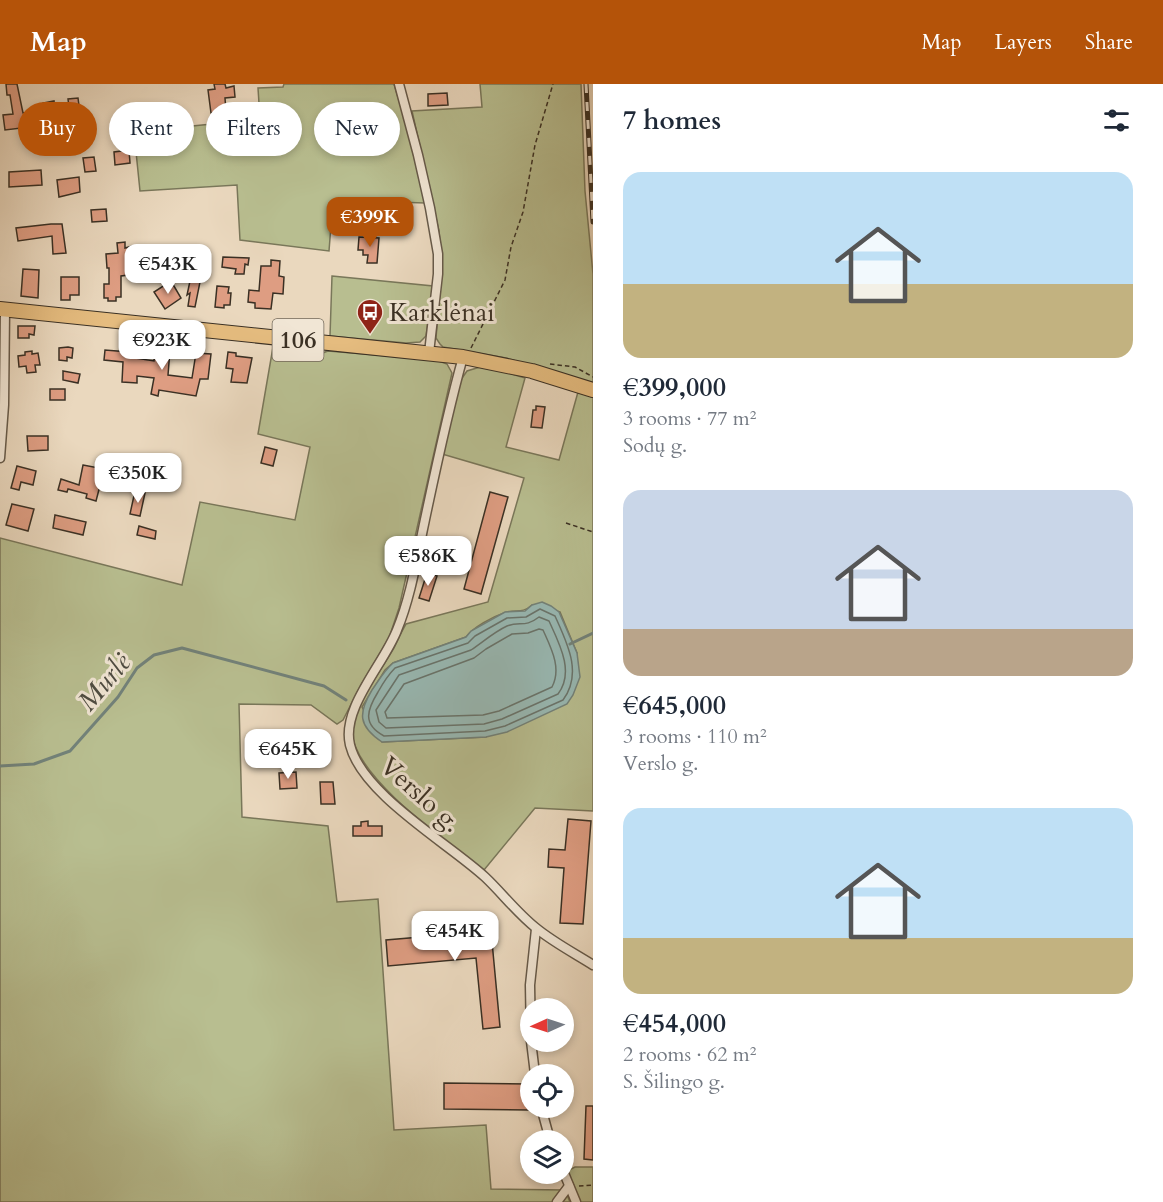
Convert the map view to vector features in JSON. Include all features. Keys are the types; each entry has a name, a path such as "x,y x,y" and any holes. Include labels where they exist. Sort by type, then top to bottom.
{"main road":[{"name":"106","path":"2,309 463,357 532,371 593,390"}],"street":[{"path":"399,84 418,155 438,254 438,274 429,353"},
{"path":"0,458 4,405 2,309"},
{"name":"Verslo g.","path":"463,357 399,628 392,645 358,702 350,723 349,738 352,753 365,775 396,806 484,876 536,928 593,965"},
{"path":"530,998 536,928"},
{"path":"557,1202 569,1186 576,1202"}],"path":[{"path":"463,357 474,344 505,280 511,247 523,212 536,145 553,84"},
{"path":"566,523 593,532"},
{"path":"569,1186 593,1185"}],"green space":[{"path":"284,84 394,84 399,102 314,102 314,156 400,156 400,104 425,203 333,200 329,251 240,240 237,185 140,191 136,156 194,156 194,126 206,125 206,156 302,156 302,102 259,102 258,88 283,87"},
{"path":"480,84 581,84 585,191 593,274 593,384 506,358 443,347 436,338 442,267 439,231 412,111 482,107"},
{"path":"332,276 433,286 426,336 420,342 406,343 330,336"},
{"path":"273,347 308,354 328,351 436,360 447,364 452,373 399,608 389,638 343,720 337,724 311,705 239,704 242,817 328,826 337,902 378,899 394,1130 486,1125 491,1189 565,1190 570,1202 0,1202 0,538 182,585 200,502 295,520 310,447 258,434"},
{"path":"488,367 525,378 506,447 559,460 578,392 593,397 593,811 535,808 484,870 404,807 384,787 367,767 356,747 352,729 357,710 406,624 488,602 524,478 442,454 460,381 467,371","holes":["532,605 560,612 577,653 486,737 382,742 362,707 385,670 393,663 466,637 494,617 508,612 525,610"]},
{"path":"593,1167 593,1202 580,1202 572,1184 574,1168"}],"water":[{"path":"542,602 559,612 577,653 580,677 567,704 507,732 486,737 382,742 368,730 363,719 364,706 384,672 393,663 466,637 471,631 505,612 525,611 532,605"}],"building":[{"path":"6,84 17,84 21,102 18,102 18,128 5,130 3,115 13,114 10,95 7,95"},
{"path":"214,84 225,84 226,88 234,86 235,97 225,98 225,102 210,102 208,90 215,89"},
{"path":"447,93 448,105 428,106 428,94"},
{"path":"78,98 79,102 68,102 68,99"},
{"path":"114,156 129,156 130,163 115,165"},
{"path":"94,157 96,171 85,172 83,158"},
{"path":"41,170 42,185 9,187 9,172"},
{"path":"79,177 80,192 59,197 57,180"},
{"path":"344,204 362,205 362,214 359,214 359,230 343,230"},
{"path":"106,209 107,221 92,222 91,210"},
{"path":"62,224 66,253 53,254 52,236 18,241 16,228"},
{"path":"359,237 379,238 377,263 367,263 368,255 363,255 363,250 358,250"},
{"path":"125,242 125,248 133,246 137,274 121,276 121,297 116,297 116,301 108,301 108,298 104,298 104,284 109,284 106,254 118,253 117,243"},
{"path":"223,257 249,258 248,265 245,264 244,274 235,274 236,269 222,267"},
{"path":"271,260 280,261 279,276 284,277 283,294 273,293 271,309 255,308 255,303 248,302 249,290 259,291 261,266 271,266"},
{"path":"23,269 39,270 38,298 21,296"},
{"path":"61,277 79,277 79,295 70,295 70,300 61,300"},
{"path":"171,281 181,298 165,309 154,292"},
{"path":"190,281 200,282 195,307 188,306 190,293 187,295"},
{"path":"217,286 229,287 228,293 231,293 230,305 224,305 224,308 215,307"},
{"path":"18,326 35,326 34,335 29,334 29,338 18,338"},
{"path":"59,348 73,348 72,358 67,357 67,361 59,360"},
{"path":"155,349 170,350 168,375 192,378 196,353 211,354 208,379 200,379 196,396 159,390 158,396 151,394 154,378 137,376 137,383 122,382 123,362 104,360 105,350 129,352 128,357 154,361"},
{"path":"32,351 32,354 38,353 40,365 35,365 36,372 27,373 26,366 19,367 18,356"},
{"path":"228,352 236,353 236,356 252,358 247,383 231,382 233,369 226,368"},
{"path":"63,371 80,374 78,383 63,380"},
{"path":"50,389 65,389 65,400 50,400"},
{"path":"536,406 545,407 542,428 531,427 533,410 536,410"},
{"path":"27,436 48,436 48,450 28,451"},
{"path":"265,447 277,450 273,466 261,463"},
{"path":"83,465 99,468 97,477 102,478 96,501 86,498 87,494 68,489 67,492 58,490 61,479 79,485"},
{"path":"17,466 36,471 33,485 21,482 19,490 11,488"},
{"path":"135,491 145,493 140,516 130,514"},
{"path":"490,492 508,497 481,594 464,589"},
{"path":"12,504 34,509 28,531 6,525"},
{"path":"55,515 86,522 83,535 53,528"},
{"path":"139,526 156,531 155,539 137,535"},
{"path":"427,573 437,576 429,601 419,598"},
{"path":"285,732 305,732 304,757 285,756"},
{"path":"296,772 297,788 280,789 279,773"},
{"path":"320,782 333,782 335,804 321,804"},
{"path":"568,819 591,821 583,924 560,923 564,868 548,867 549,849 565,850"},
{"path":"368,821 368,826 382,826 382,836 353,836 353,826 361,826 361,822"},
{"path":"491,931 500,1027 483,1029 476,958 388,966 386,940"},
{"path":"444,1083 520,1084 520,1110 444,1109"},
{"path":"586,1106 593,1106 593,1160 584,1159"}],"waterway":[{"name":"Murlė","path":"570,644 593,633"},
{"name":"Murlė","path":"0,766 34,764 70,751 118,697 137,668 154,655 182,648 324,686 346,700"}],"railway":[{"path":"586,84 593,222"}],"place":[{"name":"Karklėnai","path":"370,335"}]}
